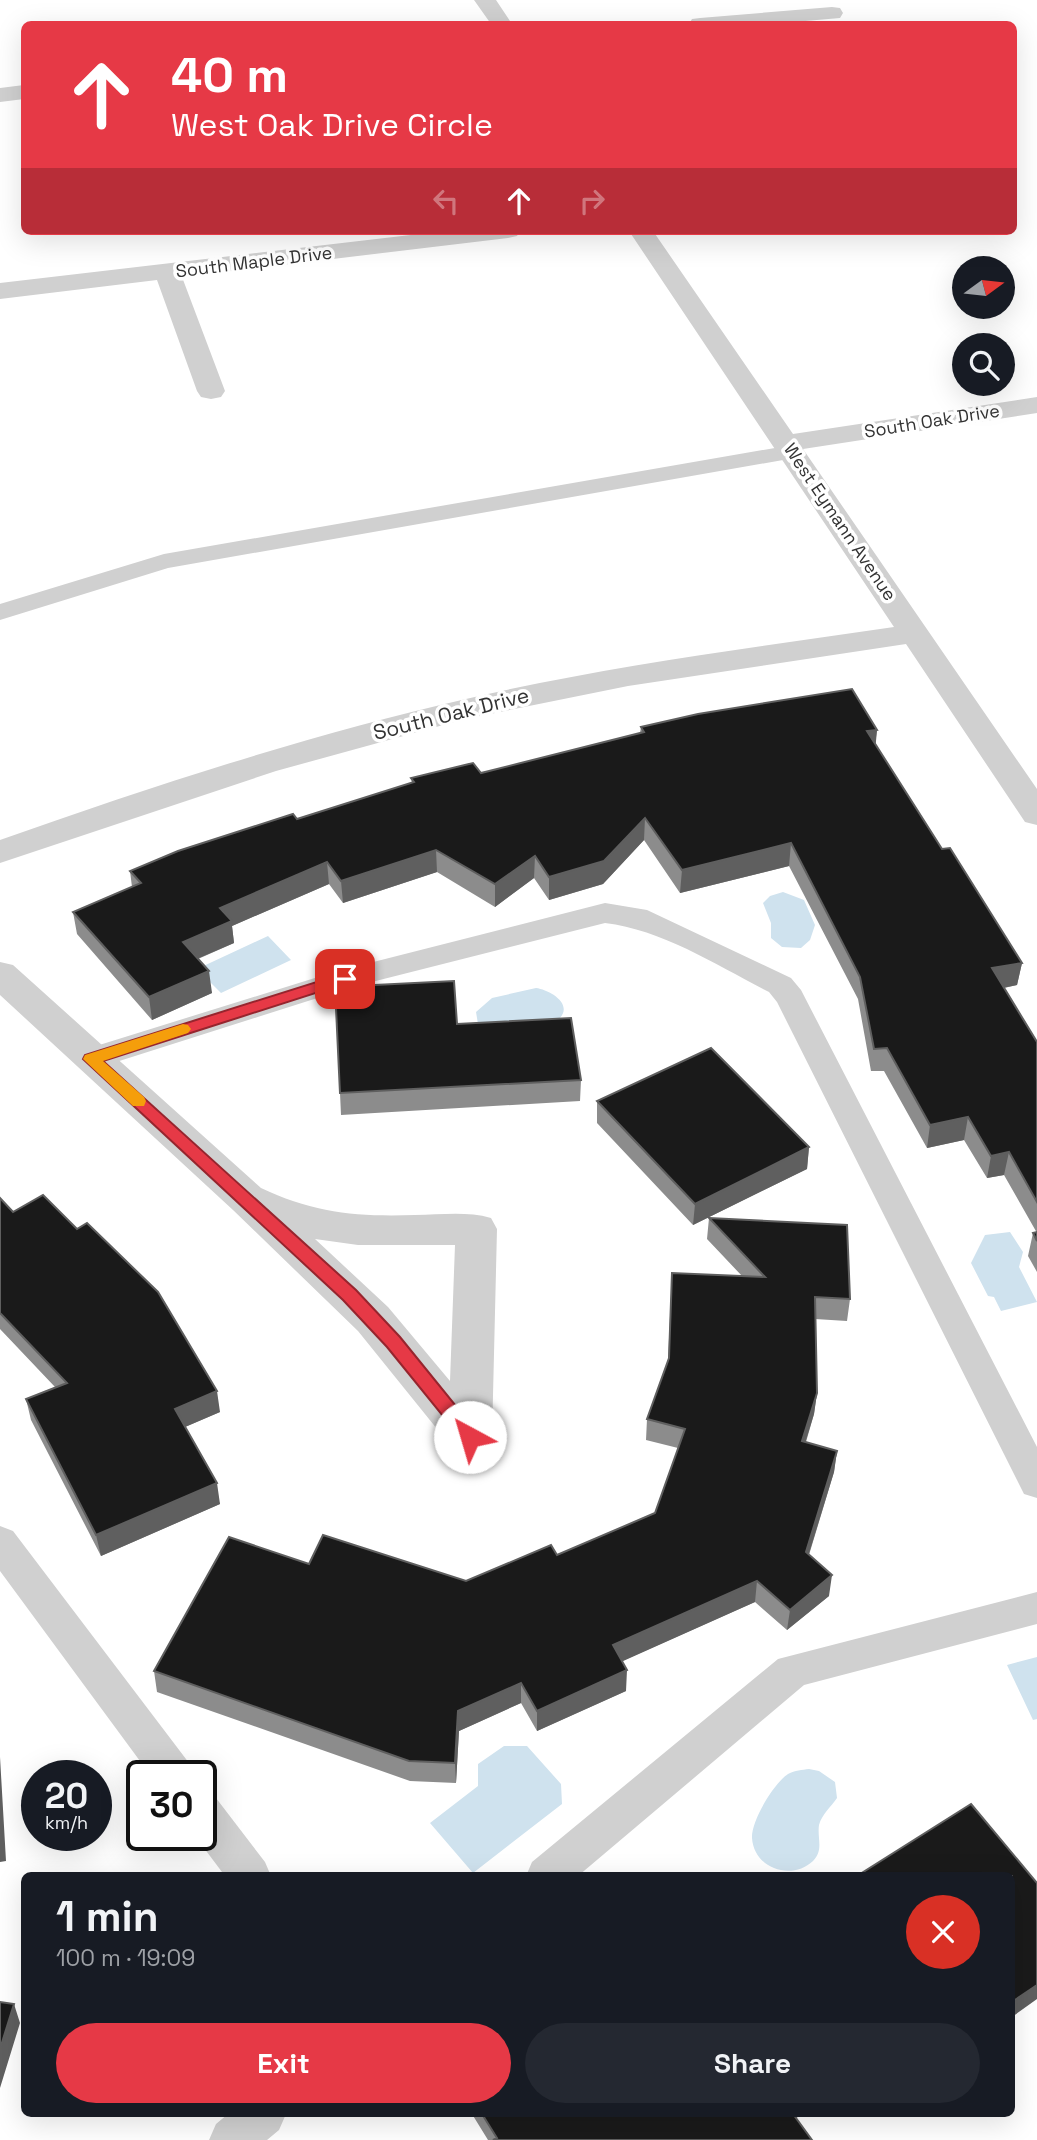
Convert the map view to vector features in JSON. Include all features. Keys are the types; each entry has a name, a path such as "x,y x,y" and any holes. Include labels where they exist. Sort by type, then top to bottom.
{"street":[{"path":"485,0 499,21"},
{"path":"736,21 832,13"},
{"path":"0,95 21,92"},
{"name":"South Maple Drive","path":"0,291 475,235"},
{"name":"West Eymann Avenue","path":"644,235 1037,814"},
{"path":"167,272 211,391"},
{"name":"South Oak Drive","path":"789,447 1037,405"},
{"name":"South Oak Drive","path":"0,852 254,767 437,716 533,694 636,675 916,633"},
{"path":"0,974 247,1199 373,1319 470,1437 476,1229 334,1229 276,1215 247,1199"}],"lane":[{"path":"0,612 163,561 789,447"},
{"path":"91,1059 345,979 605,913 637,917 700,945 780,985 790,997 1037,1483"},
{"path":"0,1542 163,1760"},
{"path":"552,1872 792,1671 1037,1608"},
{"path":"217,1832 247,1872"},
{"path":"232,2140 259,2117"}],"water":[{"path":"783,892 804,900 815,925 810,940 801,948 782,947 771,938 771,923 763,903 770,896"},
{"path":"268,936 291,960 221,993 197,969"},
{"path":"536,988 548,992 562,1003 564,1008 559,1019 478,1024 476,1012 492,998"},
{"path":"1010,1232 1023,1252 1019,1267 1037,1302 1001,1311 994,1297 988,1296 971,1263 985,1235"},
{"path":"1037,1657 1037,1719 1033,1720 1007,1665"},
{"path":"504,1746 527,1746 561,1784 562,1804 472,1872 430,1823 478,1786 478,1764"},
{"path":"809,1769 819,1771 835,1782 837,1798 820,1821 819,1848 813,1861 795,1870 775,1869 759,1857 754,1849 752,1838 755,1822 764,1803 782,1779 793,1772"}],"building":[{"path":"852,689 877,730 867,731 942,849 950,848 1022,963 992,968 1037,1042 1037,1202 1009,1152 991,1156 968,1117 930,1125 887,1048 874,1049 860,977 791,843 682,870 645,818 604,861 549,877 535,856 495,884 436,850 341,881 327,862 220,908 232,921 183,942 209,971 149,997 73,912 141,883 130,871 178,851 293,814 297,819 414,782 411,778 473,763 481,773 644,732 641,727 698,714"},
{"path":"454,981 457,1024 571,1018 581,1080 340,1093 335,987"},
{"path":"711,1048 809,1147 695,1204 597,1101"},
{"path":"43,1195 77,1229 87,1223 158,1292 217,1391 175,1409 217,1483 96,1535 26,1399 67,1383 0,1313 0,1198 13,1212"},
{"path":"709,1218 847,1225 850,1299 815,1297 817,1393 802,1441 837,1451 806,1552 832,1575 790,1610 757,1581 613,1645 627,1670 537,1711 521,1683 458,1711 455,1763 409,1761 154,1671 229,1537 309,1564 323,1535 466,1581 551,1545 557,1555 655,1513 685,1429 647,1419 669,1358 672,1273 765,1277"},
{"path":"971,1804 1037,1883 1037,1985 1015,2000 1015,1872 863,1872"},
{"path":"0,2002 14,2004 0,2049"},
{"path":"484,2117 795,2117 812,2140 493,2140 497,2138"}],"slow traffic":[{"path":"138,1101 91,1059 183,1029"}],"route":[{"path":"345,979 91,1059 350,1295 393,1342 470,1437"}]}
